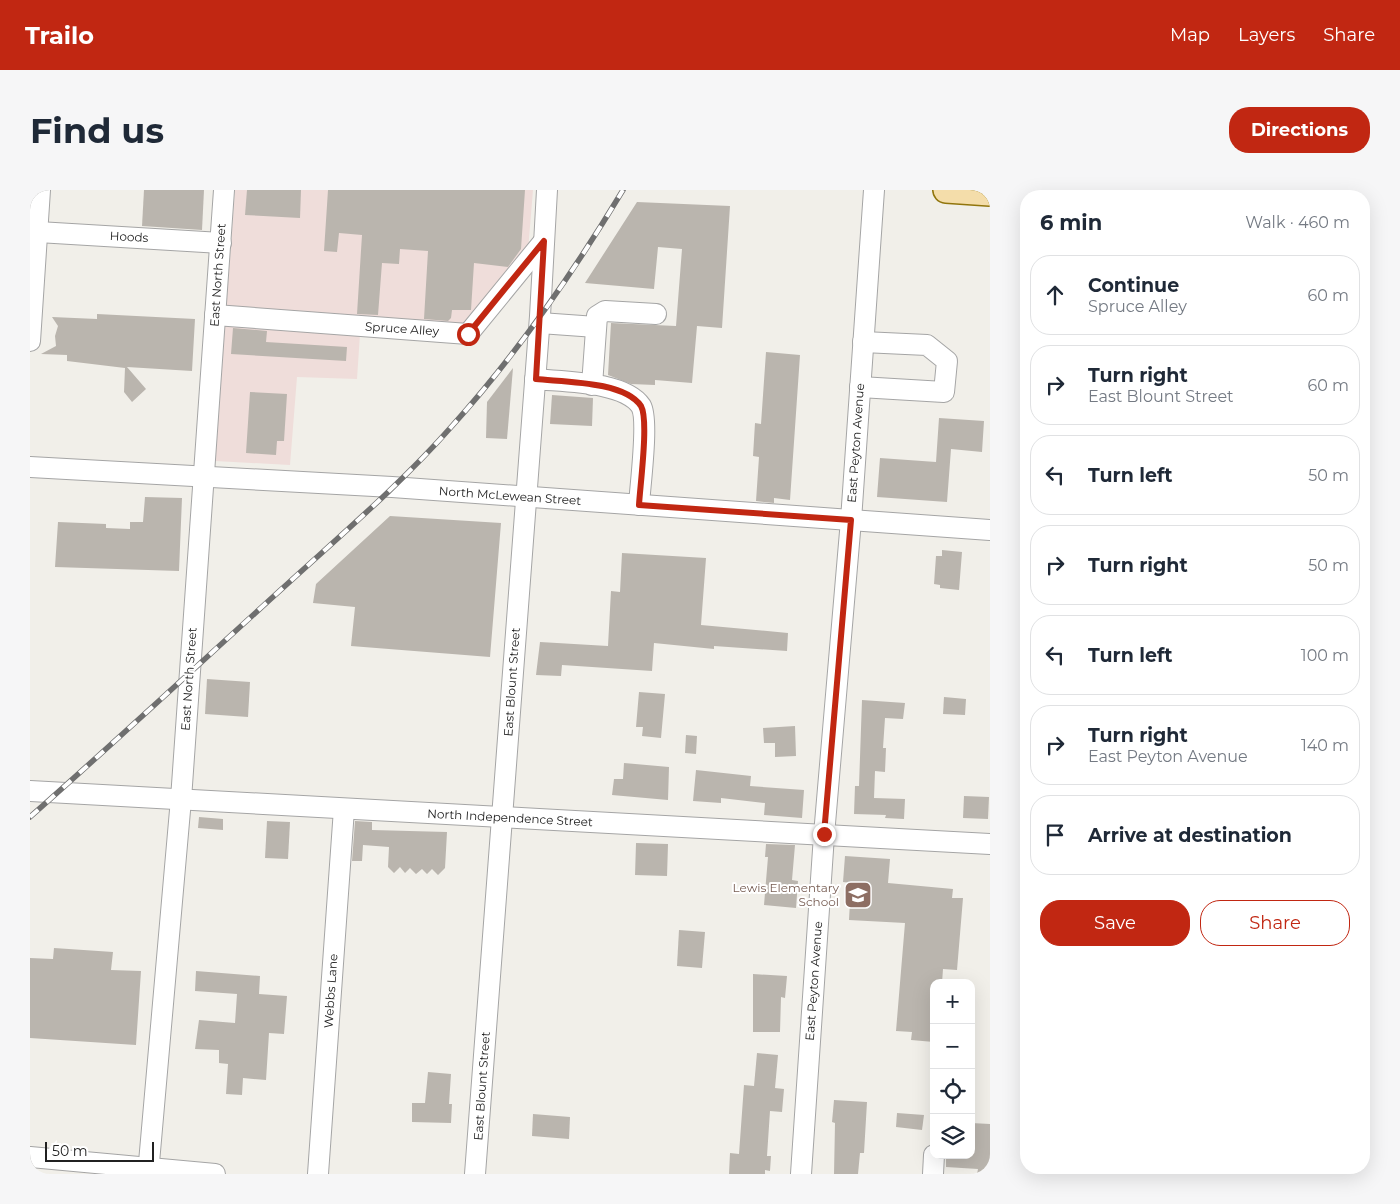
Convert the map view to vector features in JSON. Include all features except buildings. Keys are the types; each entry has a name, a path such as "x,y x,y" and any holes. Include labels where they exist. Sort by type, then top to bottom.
{"main road":[{"path":"946,190 990,193"}],"street":[{"path":"30,342 35,243 40,190"},
{"name":"East North Street","path":"148,1171 181,799 224,190"},
{"name":"East Blount Street","path":"475,1174 536,379 547,190"},
{"name":"East Peyton Avenue","path":"801,1174 824,834 851,520 874,190"},
{"name":"Spruce Alley","path":"215,315 468,334 544,241"},
{"name":"Hoods","path":"35,243 221,243"},
{"path":"592,385 597,316 605,311 656,314"},
{"path":"540,323 596,327"},
{"path":"860,387 944,392 947,361 927,345 863,342"},
{"path":"536,379 592,385 625,392 642,407 644,431 639,505"},
{"name":"North McLewean Street","path":"30,467 203,476 990,530"},
{"name":"North Independence Street","path":"30,791 990,844"},
{"name":"Webbs Lane","path":"318,1174 344,809"},
{"path":"30,1157 148,1171 215,1174"},
{"path":"933,1174 934,1159"}],"shaded area":[{"path":"235,190 533,190 526,275 470,344 360,334 357,379 297,377 290,465 215,461"}],"railway":[{"path":"30,817 349,528 433,447 476,399 521,342 564,282 623,190"}],"place":[{"name":"Lewis Elementary School","path":"858,895"}],"route":[{"path":"468,334 544,241 536,379 615,389 625,392 642,407 644,431 639,505 851,520 824,834"}]}
